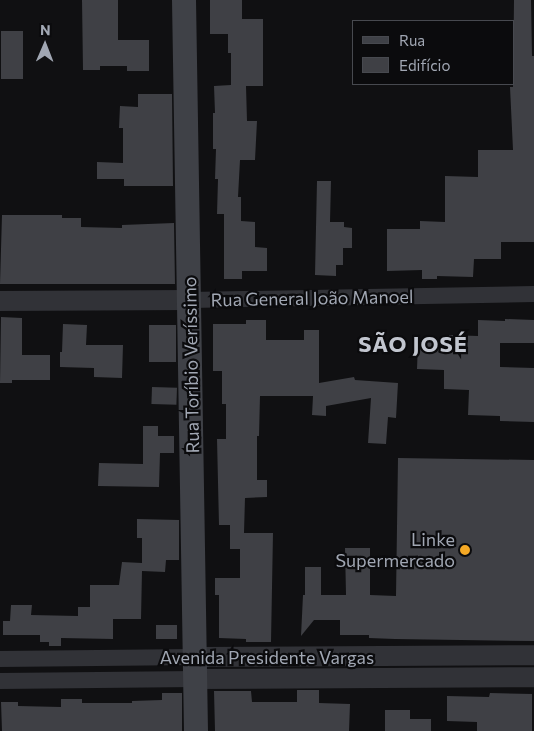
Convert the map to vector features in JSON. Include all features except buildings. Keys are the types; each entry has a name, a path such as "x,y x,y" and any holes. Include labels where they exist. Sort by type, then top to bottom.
{"main road":[{"name":"Rua Toríbio Veríssimo","path":"184,0 196,731"}],"street":[{"name":"Rua General João Manoel","path":"0,301 534,294"},
{"name":"Avenida Presidente Vargas","path":"0,681 195,668 534,655"},
{"name":"Avenida Presidente Vargas","path":"0,660 534,678"}],"place":[{"name":"Linke Supermercado","path":"465,550"}],"district":[{"name":"SÃO JOSÉ","path":"413,344"}]}
